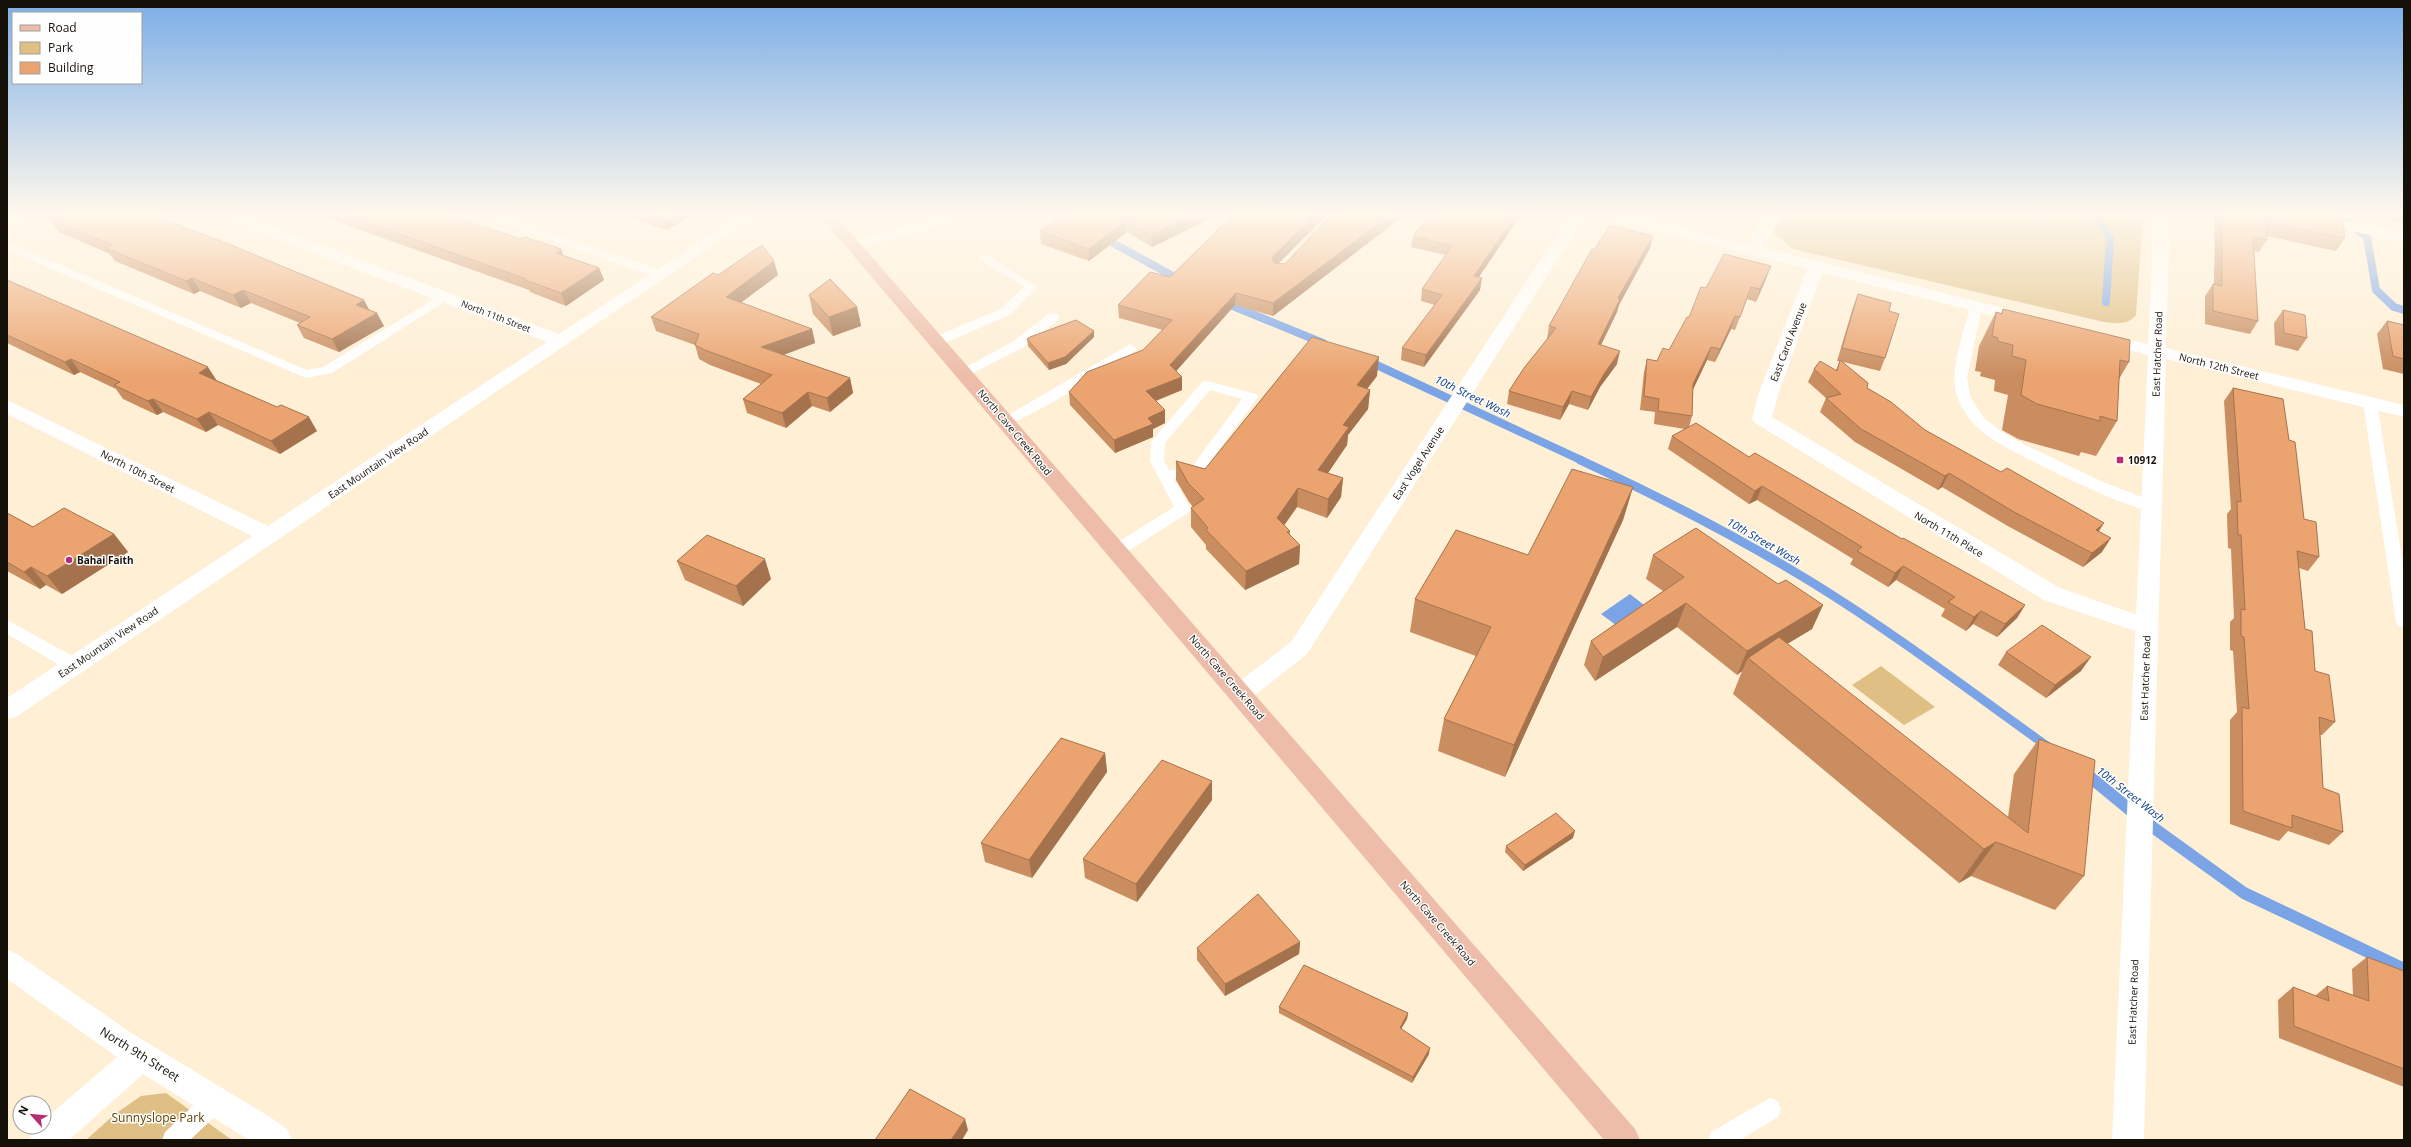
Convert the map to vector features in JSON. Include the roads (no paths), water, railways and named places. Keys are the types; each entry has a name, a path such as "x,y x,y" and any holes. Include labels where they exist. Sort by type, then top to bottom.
{"main road":[{"name":"North Cave Creek Road","path":"875,270 1624,1140"}],"street":[{"name":"North 11th Street","path":"373,270 560,341"},
{"name":"East Mountain View Road","path":"7,710 667,270"},
{"name":"East Vogel Avenue","path":"1241,693 1299,648 1543,270"},
{"name":"East Carol Avenue","path":"1762,418 1769,392 1815,270"},
{"path":"1826,270 2044,324"},
{"name":"East Hatcher Road","path":"2128,1140 2160,270"},
{"name":"North 12th Street","path":"2082,333 2404,411"},
{"name":"North 10th Street","path":"7,406 268,535"},
{"name":"North 11th Place","path":"1762,418 1802,445 2052,594 2147,627"},
{"name":"North 9th Street","path":"7,963 141,1056 216,1100 276,1140"},
{"path":"45,1140 141,1056"}],"lane":[{"path":"62,270 306,374 327,370 446,297"},
{"path":"647,270 660,274"},
{"path":"937,340 1005,312 1032,287 1004,270"},
{"path":"1976,307 1960,378 1960,390 1971,411 1984,426 2009,442 2096,486 2152,507"},
{"path":"964,372 1017,345 1053,317"},
{"path":"1005,421 1046,400 1130,348"},
{"path":"1116,551 1183,509 1165,476 1157,461 1158,442 1207,385 1251,397 1195,472 1165,476"},
{"path":"2370,403 2404,622"},
{"path":"7,626 74,665"},
{"path":"173,1140 216,1100"},
{"path":"1719,1140 1770,1109"}],"water":[{"path":"1630,594 1649,609 1620,628 1601,614"}],"waterway":[{"name":"10th Street Wash","path":"1161,270 1182,281"},
{"path":"2106,302 2108,270"},
{"path":"2373,270 2376,290 2394,307 2404,310"},
{"name":"10th Street Wash","path":"1223,302 1323,343"},
{"name":"10th Street Wash","path":"1368,361 1583,461"},
{"name":"10th Street Wash","path":"1580,460 1640,488 1698,518 1813,583 1902,642 2047,746"},
{"name":"10th Street Wash","path":"2084,772 2140,818 2244,893 2404,969"}],"place":[{"name":"10912","path":"2120,460"},
{"name":"Bahai Faith","path":"69,560"}],"park label":[{"name":"Sunnyslope Park","path":"158,1117"}]}
